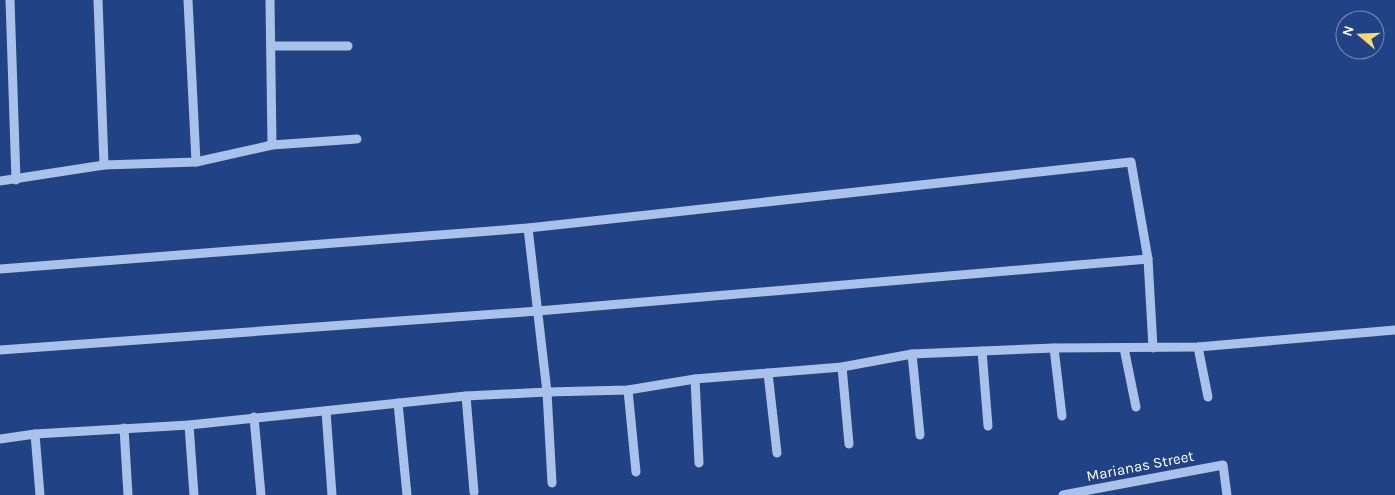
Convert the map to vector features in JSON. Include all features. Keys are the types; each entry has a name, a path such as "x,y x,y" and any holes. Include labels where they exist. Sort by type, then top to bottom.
{"street":[{"path":"10,0 16,180"},
{"path":"98,0 104,165"},
{"path":"188,0 196,162"},
{"path":"270,0 272,145"},
{"path":"271,46 348,46"},
{"path":"0,181 104,165 196,162 272,145 357,139"},
{"path":"0,269 528,228 1131,162 1148,259 1153,348"},
{"path":"528,228 547,392 552,482"},
{"path":"0,350 538,312 1148,259"},
{"path":"0,438 35,434 189,425 466,396 628,390 694,379 842,367 912,354 1054,348 1198,347 1395,330"},
{"path":"1198,347 1208,398"},
{"path":"1054,348 1062,416"},
{"path":"1124,348 1136,407"},
{"path":"982,351 988,426"},
{"path":"912,354 920,435"},
{"path":"842,367 849,444"},
{"path":"768,373 777,453"},
{"path":"694,379 699,463"},
{"path":"628,390 636,472"},
{"path":"466,396 474,492"},
{"path":"398,403 407,495"},
{"path":"326,411 332,495"},
{"path":"254,417 261,495"},
{"path":"189,425 194,495"},
{"path":"124,428 128,495"},
{"path":"35,434 40,495"},
{"name":"Marianas Street","path":"1063,495 1223,465 1227,495"}]}
